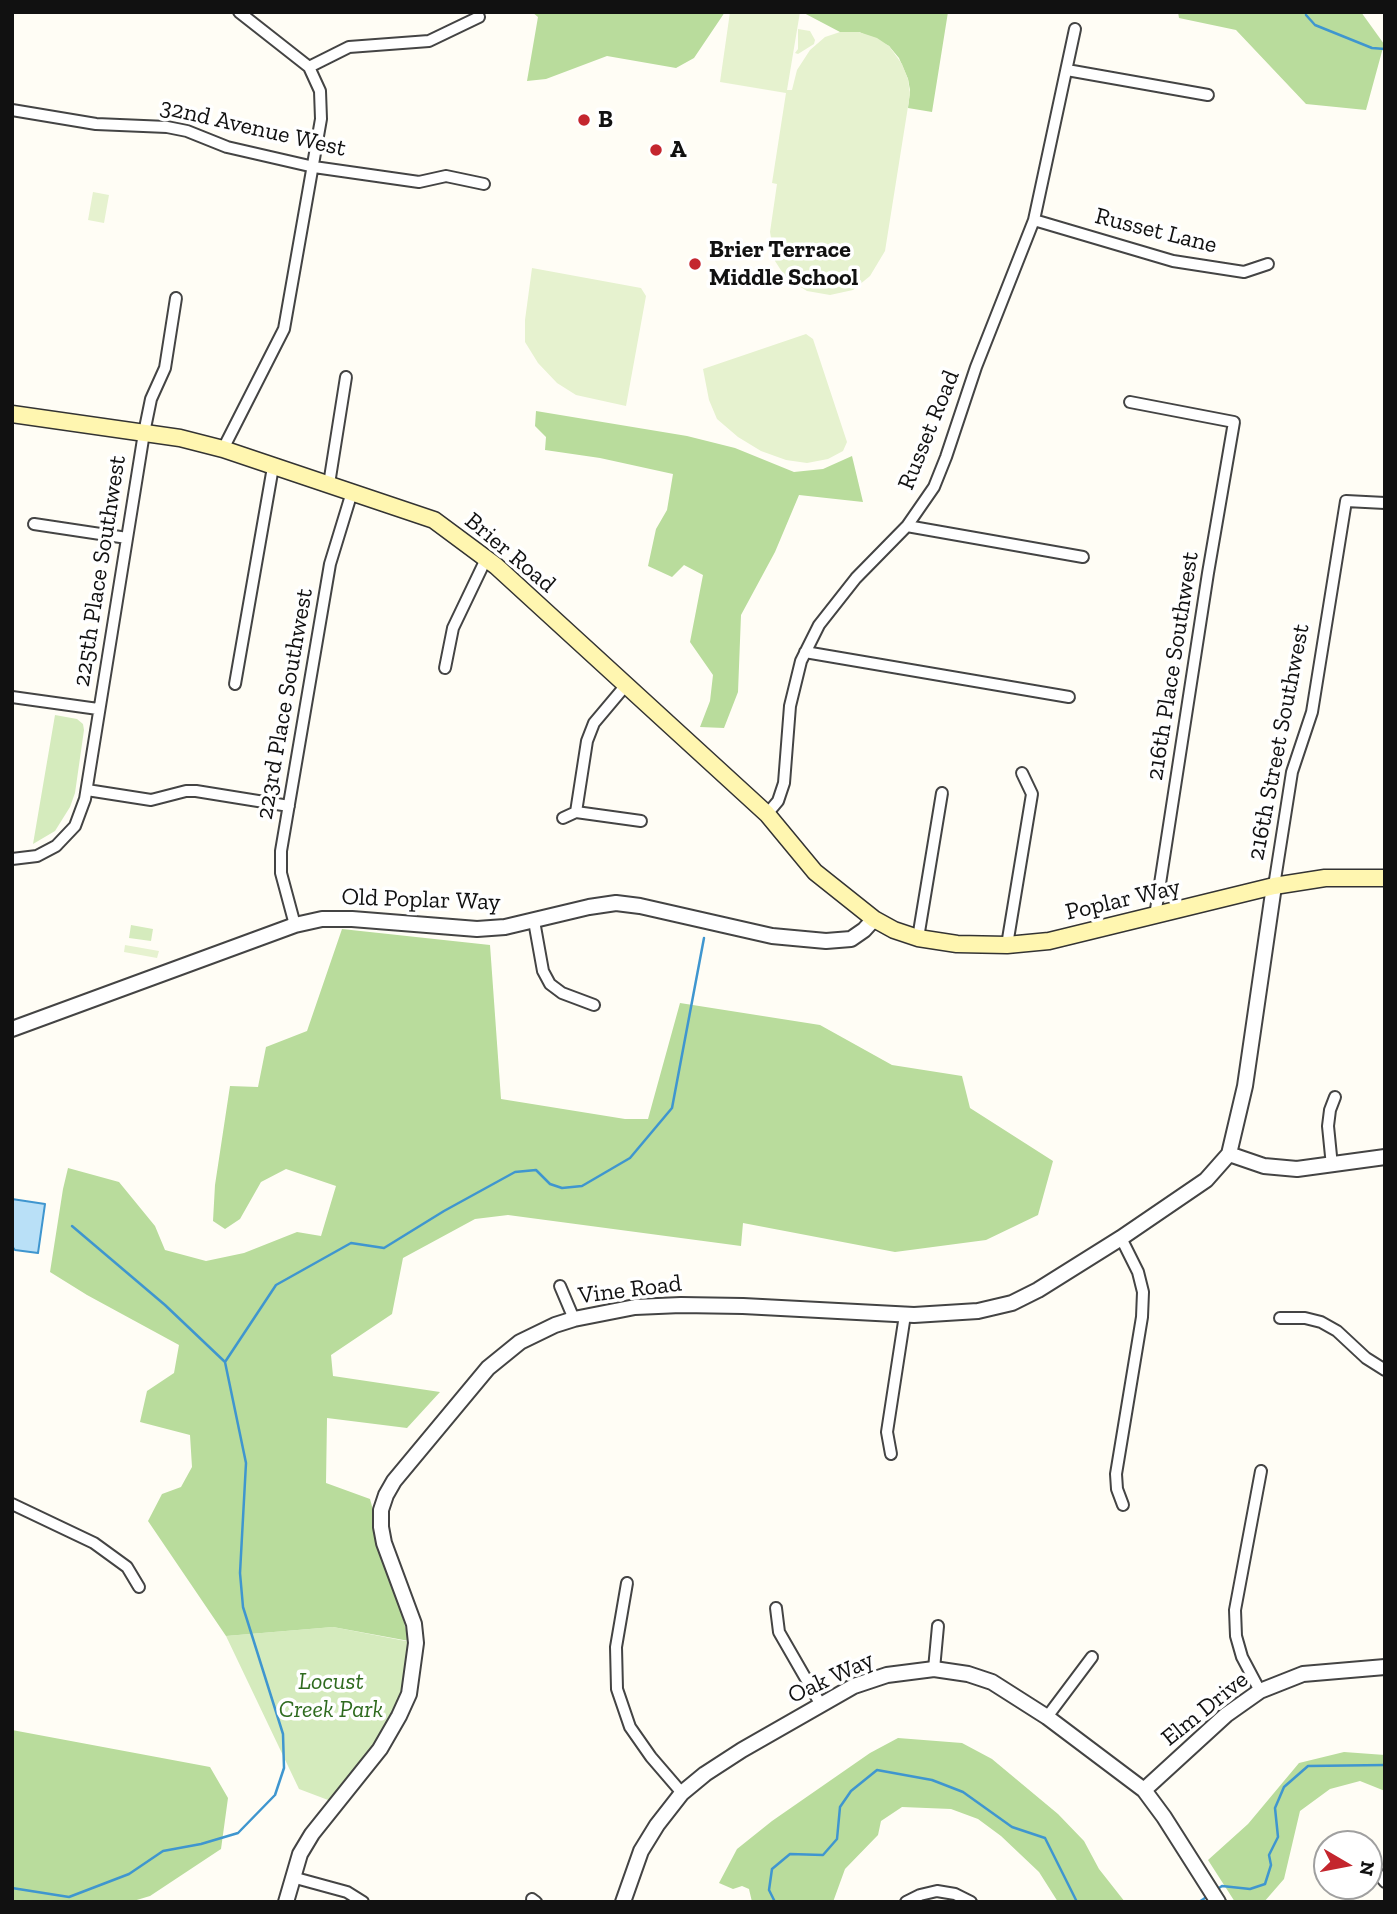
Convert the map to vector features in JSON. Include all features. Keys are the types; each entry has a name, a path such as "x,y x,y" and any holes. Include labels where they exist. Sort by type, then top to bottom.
{"main road":[{"name":"Brier Road","path":"12,414 180,438 223,449 434,520 486,559 626,685 767,814 815,872 874,919"},
{"name":"Poplar Way","path":"874,919 894,930 918,938 957,944 1007,945 1049,941 1274,886 1325,878 1385,878"}],"street":[{"path":"223,449 284,329 321,119 320,91 309,67 239,12"},
{"path":"309,67 349,47 429,41 479,17"},
{"name":"Russet Road","path":"767,814 778,802 784,783 790,706 805,652 819,625 841,597 907,526 938,477 976,367 1034,220 1075,29"},
{"path":"1066,70 1208,95"},
{"name":"32nd Avenue West","path":"12,110 96,124 167,127 187,131 227,147 314,167 419,182 446,176 484,184"},
{"name":"Russet Lane","path":"1034,220 1173,261 1244,272 1268,264"},
{"name":"225th Place Southwest","path":"12,859 37,856 56,846 75,826 87,790 144,433 151,399 165,368 176,298"},
{"path":"328,484 346,377"},
{"name":"216th Place Southwest","path":"1130,402 1234,422 1155,916"},
{"path":"235,684 273,467"},
{"name":"223rd Place Southwest","path":"295,925 281,873 281,851 330,564 352,492"},
{"name":"216th Street Southwest","path":"1229,1154 1245,1086 1292,772 1312,712 1346,501 1385,503"},
{"path":"34,524 127,538"},
{"path":"907,526 1083,557"},
{"path":"445,668 458,615 486,559"},
{"path":"805,652 1069,697"},
{"path":"576,812 587,741 594,723 626,685"},
{"path":"12,697 98,709"},
{"path":"1007,945 1032,794 1022,774"},
{"path":"87,790 151,800 186,791 197,791 289,806"},
{"path":"918,938 942,793"},
{"path":"563,818 576,812 641,821"},
{"name":"Old Poplar Way","path":"12,1029 295,925 322,919 343,918 477,929 505,927 589,906 616,903 772,936 826,941 851,939 874,919"},
{"path":"534,921 543,971 550,984 562,993 594,1005"},
{"path":"1332,1166 1328,1126 1335,1097"},
{"path":"1229,1154 1264,1166 1280,1168 1332,1166 1385,1157"},
{"name":"Vine Road","path":"286,1902 300,1854 312,1834 380,1749 409,1694 416,1643 414,1624 384,1543 381,1510 386,1495 394,1481 432,1435 502,1356 540,1332 573,1319 635,1307 681,1305 905,1315 978,1311 1013,1303 1121,1238 1206,1180 1229,1154"},
{"path":"1121,1238 1138,1272 1143,1292 1142,1317 1116,1474 1117,1489 1123,1505"},
{"path":"560,1286 573,1319"},
{"path":"891,1454 887,1432 905,1315"},
{"path":"1280,1318 1305,1318 1321,1322 1337,1331 1366,1358 1385,1370"},
{"path":"1260,1691 1242,1657 1236,1636 1235,1610 1261,1471"},
{"path":"12,1504 94,1543 127,1567 139,1587"},
{"path":"627,1583 617,1647 617,1689 630,1727 682,1793"},
{"path":"776,1608 779,1632 821,1704"},
{"path":"934,1668 937,1626"},
{"path":"1047,1717 1092,1657"},
{"name":"Elm Drive","path":"1144,1790 1226,1715 1260,1691 1303,1674 1385,1667"},
{"name":"Oak Way","path":"623,1902 641,1851 657,1825 682,1793 705,1774 855,1686 887,1675 934,1668 968,1674 992,1682 1047,1717 1144,1790 1218,1901"},
{"path":"292,1877 347,1892 363,1902"},
{"path":"906,1902 937,1891 971,1902"}],"green space":[{"path":"532,12 725,12 694,58 676,68 607,56 546,79 527,81 538,17"},
{"path":"730,12 800,12 787,90 792,90 797,70 810,50 825,37 840,32 859,32 877,38 889,46 902,64 910,94 885,251 870,276 853,290 830,295 807,291 786,278 775,261 770,232 777,184 772,183 786,93 720,82"},
{"path":"802,12 948,12 932,112 908,108 908,79 899,58 889,46 859,32 840,32"},
{"path":"1178,12 1361,12 1384,44 1366,110 1306,104 1236,30 1179,18"},
{"path":"798,29 810,31 815,40 814,44 798,54 795,53 798,49"},
{"path":"93,192 109,195 104,223 88,220"},
{"path":"532,268 641,288 646,296 626,406 576,395 557,383 538,363 525,342"},
{"path":"806,334 813,339 847,442 843,451 828,459 807,463 786,460 761,451 738,437 717,419 709,400 703,369"},
{"path":"536,411 687,436 735,448 794,472 823,469 852,456 863,502 799,495 775,552 741,615 738,692 724,728 700,727 710,701 713,675 690,642 703,575 684,565 672,577 648,566 656,529 667,510 673,474 600,458 545,450 546,437 535,426"},
{"path":"55,715 77,719 83,724 75,793 55,831 33,844"},
{"path":"131,925 153,929 151,941 129,938"},
{"path":"342,929 490,945 501,1099 625,1119 648,1119 680,1003 820,1025 892,1065 962,1076 970,1108 1053,1161 1038,1215 986,1240 895,1252 743,1223 741,1246 508,1215 475,1219 403,1258 392,1314 331,1355 333,1376 440,1392 407,1428 327,1418 326,1483 370,1499 409,1641 333,1627 226,1636 148,1521 162,1494 181,1487 192,1467 190,1435 140,1422 147,1391 174,1373 179,1345 50,1272 63,1189 68,1168 119,1182 155,1226 165,1250 206,1261 244,1253 297,1232 321,1236 336,1186 286,1169 261,1182 240,1219 225,1229 213,1221 215,1185 230,1086 258,1087 266,1047 307,1031"},
{"path":"125,945 159,951 157,958 124,952"},
{"name":"Locust Creek Park","path":"333,1627 416,1643 399,1716 336,1803 299,1789 226,1636"},
{"path":"12,1730 210,1767 228,1798 221,1849 150,1896 130,1902 12,1902"},
{"path":"898,1738 962,1743 992,1759 1058,1814 1084,1841 1099,1869 1125,1902 1058,1902 1039,1872 1001,1836 978,1819 951,1809 902,1807 881,1821 878,1835 845,1869 833,1902 752,1902 749,1889 742,1886 733,1889 719,1883 737,1849 772,1821 870,1753"},
{"path":"1344,1752 1385,1755 1385,1791 1360,1781 1330,1789 1300,1811 1284,1879 1264,1902 1235,1902 1208,1860 1248,1824 1299,1763"}],"water":[{"path":"12,1199 45,1204 38,1253 15,1250 12,1246"}],"waterway":[{"path":"1306,15 1315,25 1372,48 1385,49"},
{"path":"225,1362 276,1285 351,1243 384,1248 515,1172 536,1170 550,1184 562,1188 582,1186 630,1158 672,1108 704,938"},
{"path":"12,1888 69,1897 129,1874 163,1851 238,1833 275,1795 284,1768 283,1734 243,1607 240,1573 246,1463 225,1362 165,1305 72,1226"},
{"path":"1216,1890 1222,1886 1250,1889 1265,1884 1271,1865 1269,1855 1278,1837 1275,1808 1284,1787 1308,1766 1385,1765"},
{"path":"775,1902 769,1890 772,1869 790,1854 823,1855 837,1839 840,1807 851,1791 877,1770 932,1780 963,1792 1012,1827 1045,1838 1077,1902"},
{"path":"1199,1902 1208,1896"}],"place":[{"name":"B","path":"584,120"},
{"name":"A","path":"656,150"},
{"name":"Brier Terrace Middle School","path":"695,264"}]}
